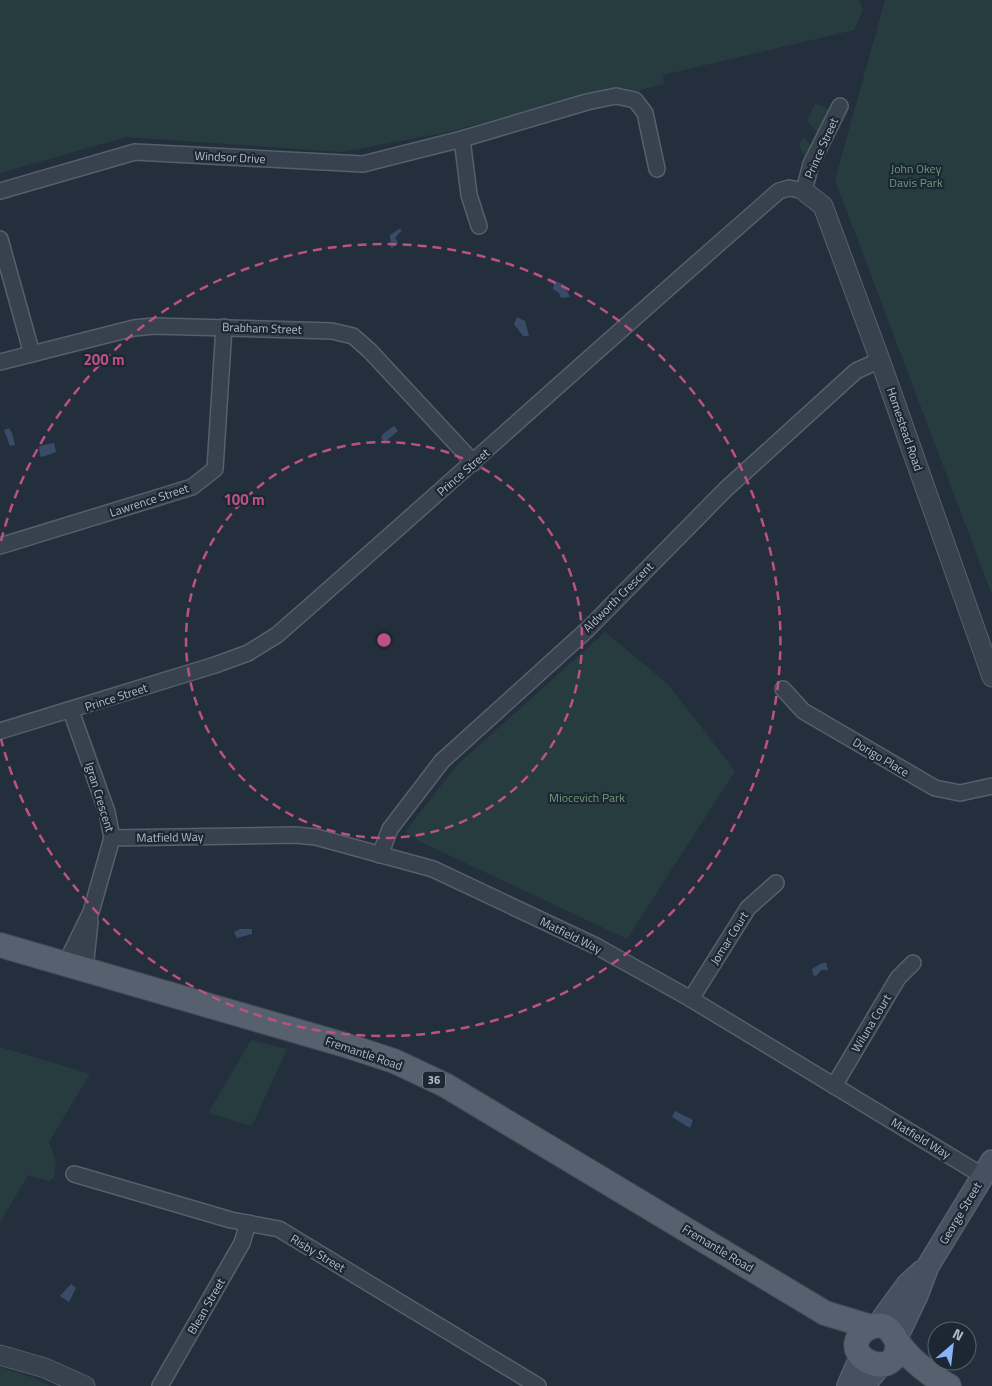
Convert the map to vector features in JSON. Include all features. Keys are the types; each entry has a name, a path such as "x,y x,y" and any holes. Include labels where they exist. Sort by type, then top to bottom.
{"main road":[{"name":"Fremantle Road","path":"0,945 345,1045 394,1061 430,1077 825,1313 885,1333 940,1381"},
{"name":"George Street","path":"885,1333 907,1285 928,1266 988,1168"},
{"name":"Fremantle Road","path":"825,1313 871,1358 940,1381"},
{"path":"853,1385 871,1358 896,1354 885,1333 860,1335 871,1358"}],"street":[{"name":"Windsor Drive","path":"0,191 135,152 363,164 462,139 587,102 616,96 635,100 646,113 657,169"},
{"name":"Prince Street","path":"0,732 71,711 248,653 277,634 474,463 655,299 779,191 789,188 804,191 811,164 840,106"},
{"path":"462,139 469,194 479,226"},
{"name":"Homestead Road","path":"804,191 823,206 880,360 992,677"},
{"path":"0,240 32,354"},
{"name":"Brabham Street","path":"0,362 144,326 332,331 353,336 370,351 474,463"},
{"name":"Lawrence Street","path":"0,546 192,487 215,469 224,327"},
{"name":"Aldworth Crescent","path":"380,855 390,829 442,761 588,629 726,489 856,372 880,360"},
{"name":"Dorigo Place","path":"783,689 803,711 935,788 960,793 992,786"},
{"name":"Igran Crescent","path":"71,711 107,812 112,838 75,966"},
{"name":"Matfield Way","path":"112,838 295,835 316,837 433,869 603,950 691,999 834,1086 988,1168"},
{"name":"Jomar Court","path":"691,999 748,908 776,883"},
{"name":"Wiluna Court","path":"834,1086 898,978 913,963"},
{"name":"Risby Street","path":"74,1174 248,1223 279,1229 538,1386"},
{"name":"Blean Street","path":"160,1386 242,1243 248,1223"},
{"path":"0,1355 45,1368 85,1386"}],"green space":[{"path":"0,0 859,0 863,10 854,30 663,75 664,84 636,91 624,88 443,133 341,152 126,137 0,173"},
{"name":"John Okey Davis Park","path":"885,0 992,0 992,595 835,180"},
{"path":"815,104 826,107 828,111 818,133 807,121"},
{"path":"803,137 812,146 806,159 799,145"},
{"name":"Miocevich Park","path":"605,632 669,685 735,771 627,939 421,842 405,832 456,766"},
{"path":"251,1040 287,1049 252,1126 208,1113"},
{"path":"0,1047 90,1074 49,1142 56,1163 54,1178 49,1181 28,1175 0,1222"},
{"path":"0,1367 34,1378 51,1386 0,1386"}],"water":[{"path":"399,229 402,230 395,238 398,242 391,249 390,235"},
{"path":"554,283 563,284 570,297 561,298 559,293 553,289"},
{"path":"517,317 525,321 529,336 523,336 514,324"},
{"path":"394,426 398,431 385,442 381,438 383,434"},
{"path":"9,428 15,445 10,446 4,430"},
{"path":"54,443 56,452 40,456 39,446"},
{"path":"240,929 252,929 252,934 237,938 234,932"},
{"path":"822,963 826,963 828,970 821,970 816,976 813,975 812,969"},
{"path":"675,1111 693,1120 690,1128 672,1117"},
{"path":"71,1284 76,1288 69,1302 60,1296"}]}
